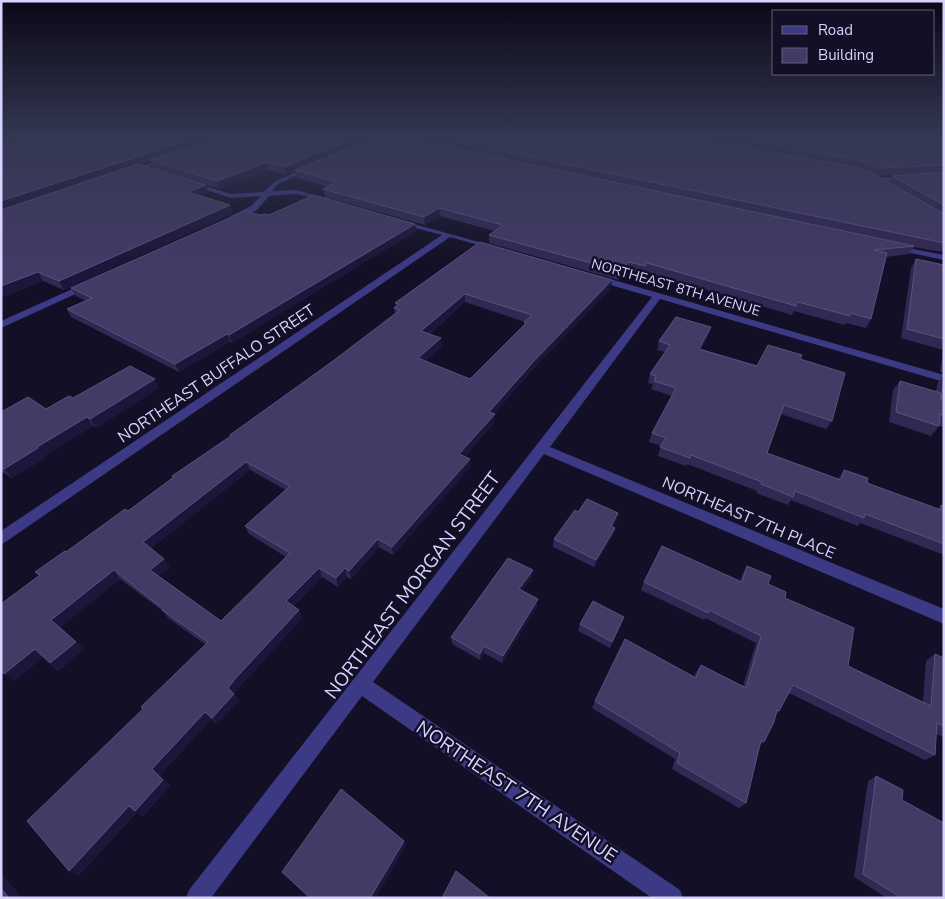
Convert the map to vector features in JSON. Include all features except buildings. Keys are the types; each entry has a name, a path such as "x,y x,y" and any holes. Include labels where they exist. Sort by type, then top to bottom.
{"street":[{"path":"224,222 251,210 276,182 285,178"},
{"path":"871,178 884,185"},
{"path":"875,180 914,178"},
{"path":"185,182 231,196 296,192 334,202"},
{"path":"391,218 506,251"},
{"name":"NORTHEAST BUFFALO STREET","path":"1,539 448,234"},
{"path":"886,245 944,258"},
{"name":"NORTHEAST 8TH AVENUE","path":"582,274 944,379"},
{"path":"1,325 100,280"},
{"name":"NORTHEAST MORGAN STREET","path":"197,898 658,296"},
{"name":"NORTHEAST 7TH PLACE","path":"541,448 944,617"},
{"name":"NORTHEAST 7TH AVENUE","path":"361,685 672,898"}]}
